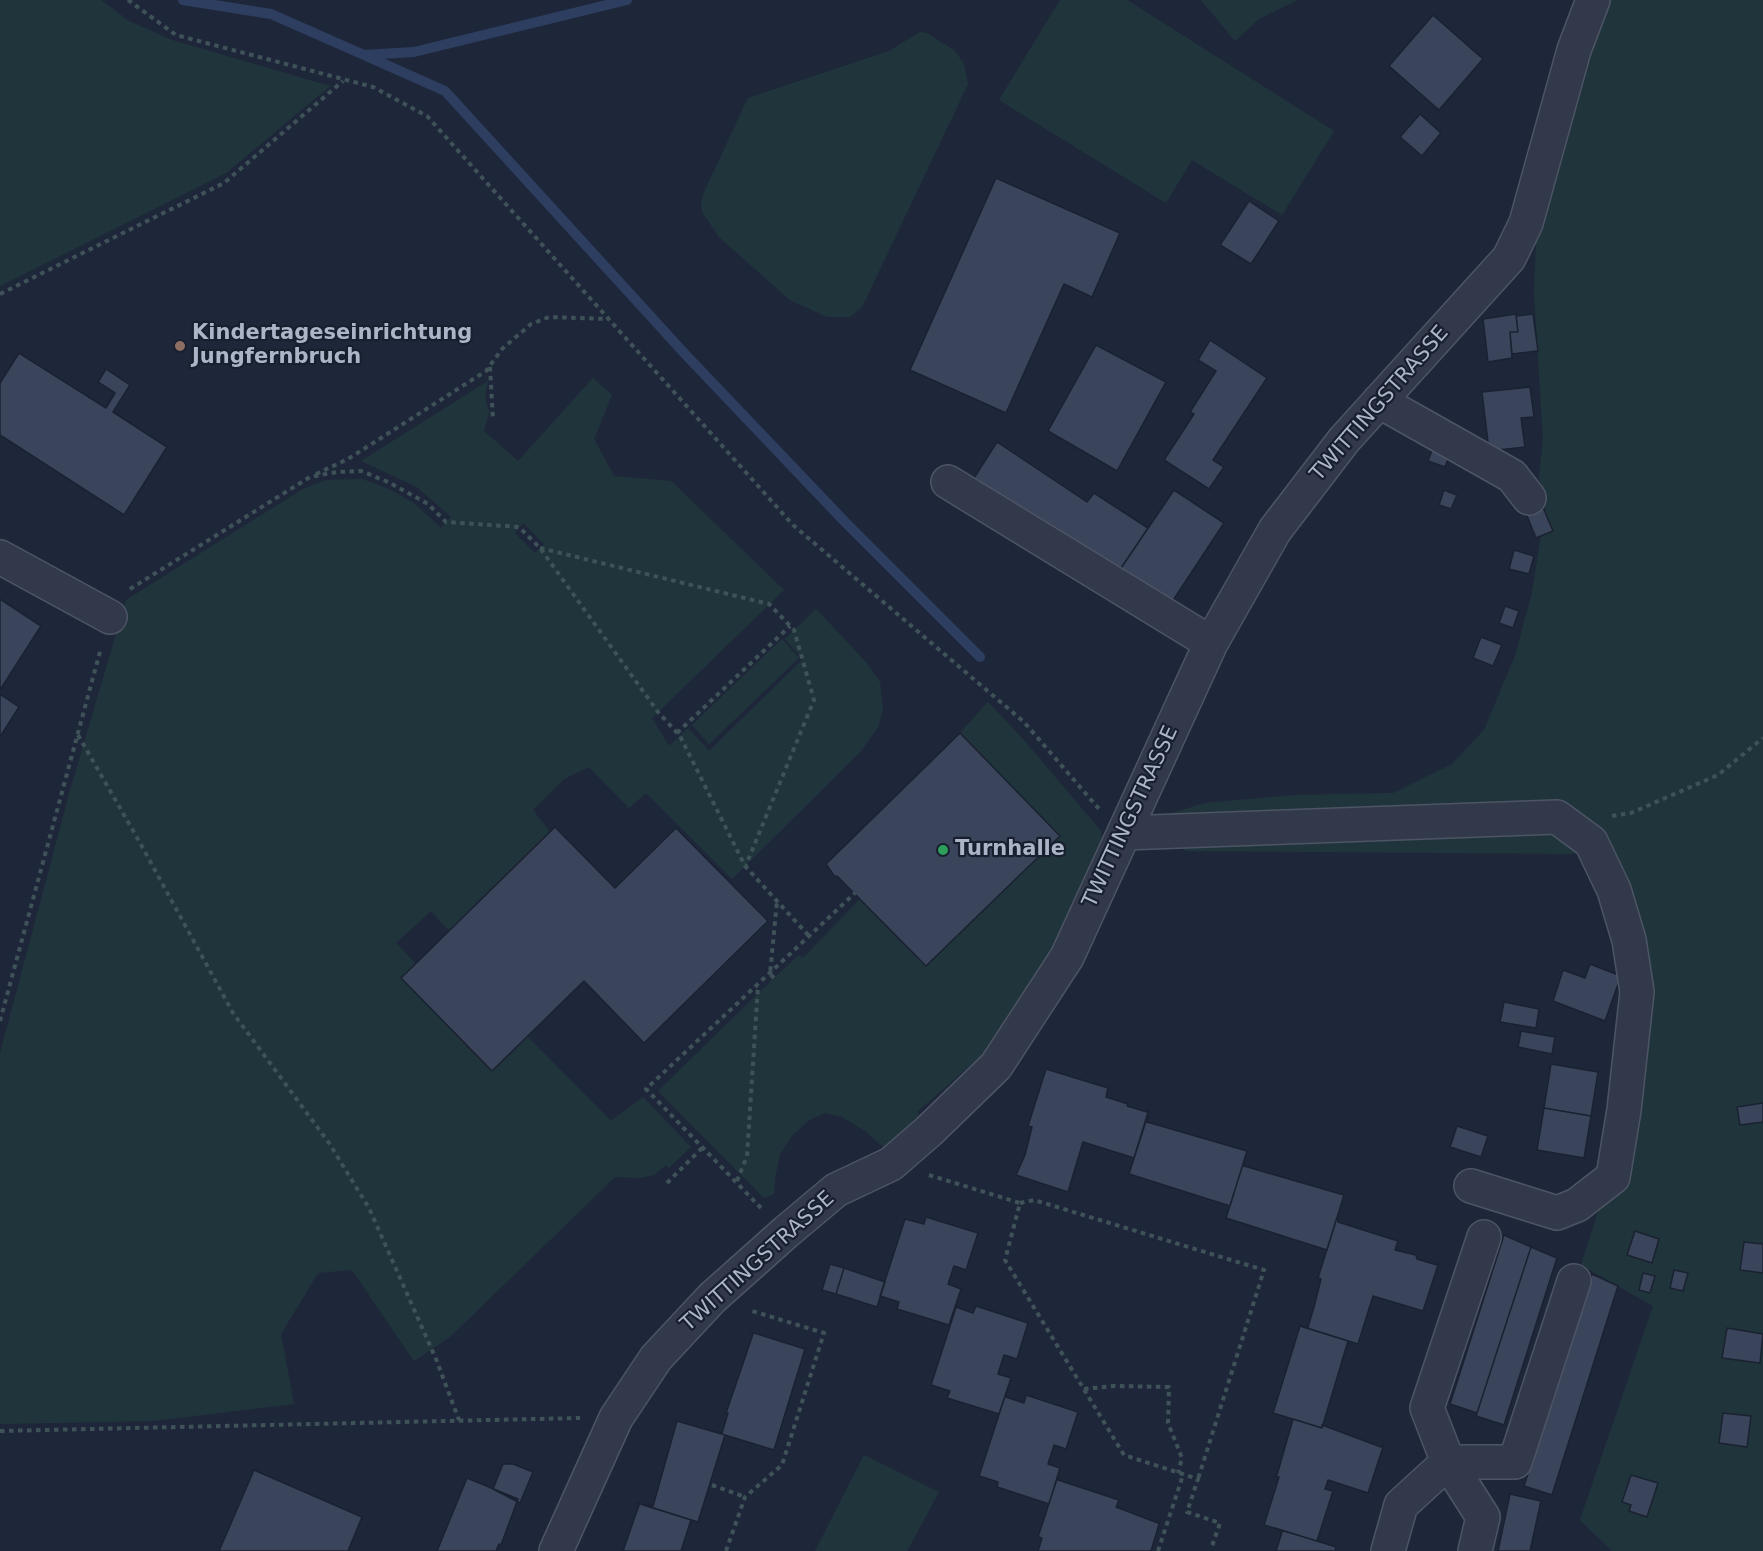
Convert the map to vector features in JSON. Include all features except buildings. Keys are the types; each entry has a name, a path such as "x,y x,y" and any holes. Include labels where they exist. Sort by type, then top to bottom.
{"street":[{"name":"TWITTINGSTRASSE","path":"556,1551 616,1418 656,1358 712,1298 786,1232 836,1190 891,1164 929,1131 996,1065 1067,957 1211,643 1275,530 1344,440 1509,258 1526,223 1574,50 1593,0"},
{"path":"1379,401 1512,476 1529,498"},
{"path":"948,482 1211,643"},
{"path":"0,557 110,617"},
{"path":"1124,833 1557,817 1591,842 1614,890 1629,940 1637,992 1613,1177 1578,1205 1557,1213 1471,1186"},
{"path":"1475,1551 1483,1517 1448,1462 1427,1408 1484,1238"},
{"path":"1388,1551 1401,1505 1448,1462 1515,1462 1574,1281"}],"path":[{"path":"128,0 176,35 343,81 373,87 428,116 793,525 1024,722 1093,802 1124,833"},
{"path":"0,294 224,183 343,81"},
{"path":"0,1021 110,617 120,596 310,477 348,459 490,366 502,349 521,331 539,319 556,317 609,319"},
{"path":"490,366 493,420"},
{"path":"310,477 361,471 388,482 428,504 446,522 519,528 540,548 658,712 677,733 746,866 809,936"},
{"path":"540,548 769,604 794,630 814,700 746,866"},
{"path":"677,733 790,626"},
{"path":"78,735 233,1013 329,1143 369,1208 436,1359 459,1420"},
{"path":"1609,817 1631,813 1718,775 1763,738"},
{"path":"786,1232 645,1089 758,985 772,976 809,936 855,893"},
{"path":"772,976 777,901"},
{"path":"737,1181 747,1156 758,985"},
{"path":"667,1183 703,1147"},
{"path":"891,1164 1020,1203 1035,1200 1264,1270 1187,1512 1220,1523 1211,1549"},
{"path":"1020,1203 1005,1260 1124,1455 1198,1479"},
{"path":"712,1298 824,1333 782,1465 745,1497 726,1551"},
{"path":"1084,1389 1114,1386 1169,1387 1168,1423 1182,1458 1181,1474 1158,1551"},
{"path":"0,1431 616,1418"},
{"path":"712,1485 745,1497"}],"green space":[{"path":"0,0 101,0 129,21 172,40 330,86 226,173 0,286"},
{"path":"1060,0 1127,0 1334,131 1282,215 1192,160 1166,203 999,100"},
{"path":"1201,0 1298,0 1260,18 1235,41"},
{"path":"1593,0 1763,0 1763,1551 1612,1551 1580,1520 1653,1306 1581,1265 1603,1196 1624,1189 1640,1043 1643,931 1586,854 1185,851 1152,819 1205,803 1294,795 1393,793 1452,764 1484,730 1515,656 1532,593 1545,509 1539,476 1543,441 1534,291 1536,246 1526,223"},
{"path":"920,32 927,33 955,51 964,64 968,84 862,307 850,317 827,317 790,300 720,238 702,212 701,203 705,190 748,98 889,51"},
{"path":"593,378 612,395 594,439 614,476 671,481 784,590 652,718 669,746 688,728 709,751 803,659 785,639 816,609 865,661 880,682 883,709 878,727 861,751 732,879 646,793 629,808 589,767 564,779 533,810 550,832 449,931 431,911 396,943 415,963 401,978 492,1071 527,1036 611,1121 643,1097 691,1147 669,1168 666,1165 654,1175 640,1178 615,1177 451,1336 414,1361 352,1270 318,1273 281,1334 294,1404 153,1421 0,1424 0,1053 70,791 126,600 303,489 326,480 362,479 387,488 414,503 441,528 451,517 417,487 361,461 488,381 485,398 489,412 484,431 518,461","holes":["523,523 544,544 535,553 515,533"]},
{"path":"782,639 799,658 709,744 692,725"},
{"path":"988,702 1023,739 1101,831 1103,849 1052,963 983,1064 973,1063 917,1112 926,1123 889,1152 865,1131 842,1117 825,1113 809,1120 792,1136 780,1154 774,1194 764,1198 658,1091 799,955 803,958 860,899 926,966 1060,836 960,733"},
{"path":"864,1455 939,1492 907,1551 815,1551"}],"waterway":[{"path":"183,0 271,14 364,55 414,52 627,0"},
{"path":"364,55 445,91 685,354 846,523 980,657"}],"place":[{"name":"Kindertageseinrichtung Jungfernbruch","path":"180,346"},
{"name":"Turnhalle","path":"943,850"}]}
